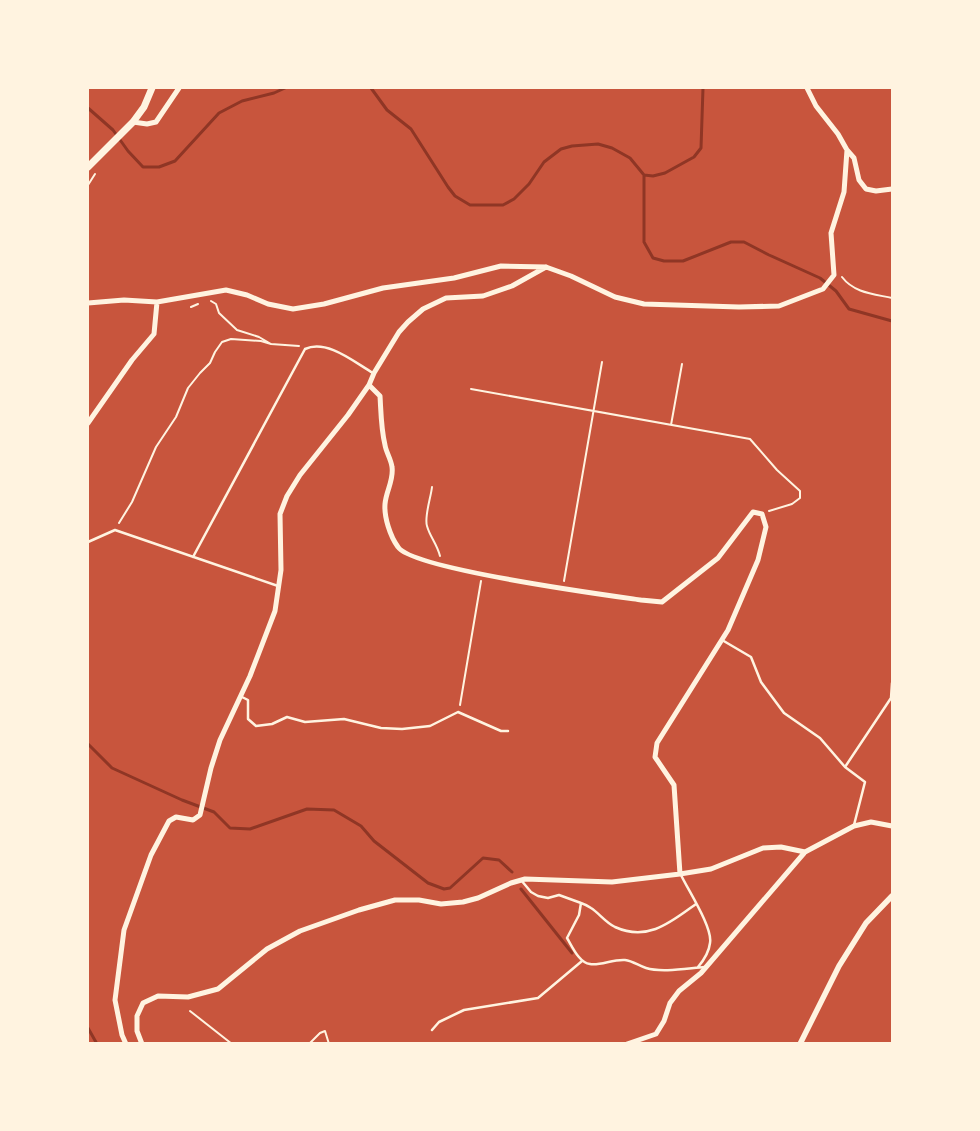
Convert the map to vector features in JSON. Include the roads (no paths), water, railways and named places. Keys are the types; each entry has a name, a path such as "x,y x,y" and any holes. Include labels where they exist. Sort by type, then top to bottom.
{"main road":[{"path":"88,167 133,122 144,107 152,88"}],"street":[{"path":"133,122 147,124 156,122 179,88"},
{"path":"808,88 816,106 854,158 859,180 866,189 876,191 892,189"},
{"path":"88,303 124,300 157,302 226,290 247,295 268,304 293,308 324,304 383,288 454,278 501,266 546,267 571,276 615,297 644,304 739,307 779,306 823,289 834,275 831,233 844,192 847,150"},
{"path":"126,1044 122,1035 115,1000 124,930 151,855 169,821 176,817 193,820 200,815 202,801 220,740 240,697 275,611 281,570 280,514 283,503 300,475 348,415 369,385 399,332 408,322 424,309 446,298 483,296 512,286 546,267"},
{"path":"88,422 132,360 154,334 157,302"},
{"path":"369,385 380,396 385,445 392,466 391,480 385,504 386,518 399,550 415,558 482,574 662,602 718,558 753,512 762,514 766,527 758,560 728,630 656,750 655,757 674,785 680,874"},
{"path":"627,1044 656,1034 664,1021 670,1003 679,991 705,967 805,852 854,826 871,822 892,826"},
{"path":"142,1044 137,1031 137,1016 144,1003 158,996 188,997 218,989 267,949 300,931 359,910 394,900 420,900 442,904 463,902 478,898 521,880 612,882 680,874 711,869 763,848 781,847 805,852"},
{"path":"800,1044 852,944 866,923 892,896"}],"lane":[{"path":"193,557 305,349 314,345 327,347 374,374"},
{"path":"88,542 115,530 278,586"},
{"path":"722,640 751,657 761,682 784,713 820,738 845,767 865,782 854,826"},
{"path":"845,767 891,698 892,683"},
{"path":"240,697 248,700 248,719 256,726 272,724 287,717 305,722 344,719 381,728 402,729 430,726 458,712 501,731 508,731"},
{"path":"680,874 708,927 711,942 705,959 698,968"},
{"path":"521,880 531,892 538,896 548,898 559,895 592,908 600,917 616,928 640,933 664,927 696,904"},
{"path":"581,903 579,914 567,938 582,961 589,964 626,960 646,968 666,970 705,967"},
{"path":"432,1030 439,1022 464,1010 538,998 582,961"}],"waterway":[{"path":"88,108 113,130 128,151 143,167 159,167 175,161 219,113 242,101 274,93 285,88"},
{"path":"371,88 387,110 411,129 455,196 470,205 503,205 514,199 529,184 544,162 561,149 598,144 612,148 630,158 644,175 644,242 653,258 664,261 683,261 731,242 744,242 820,278 836,291 849,309 892,321"},
{"path":"644,175 653,176 665,173 694,157 701,148 703,88"},
{"path":"88,744 112,768 182,800 214,812 230,828 250,829 307,809 334,810 361,826 374,841 428,883 444,889 450,888 483,858 499,860 512,872"},
{"path":"521,889 572,953"},
{"path":"88,1028 97,1044"}]}
